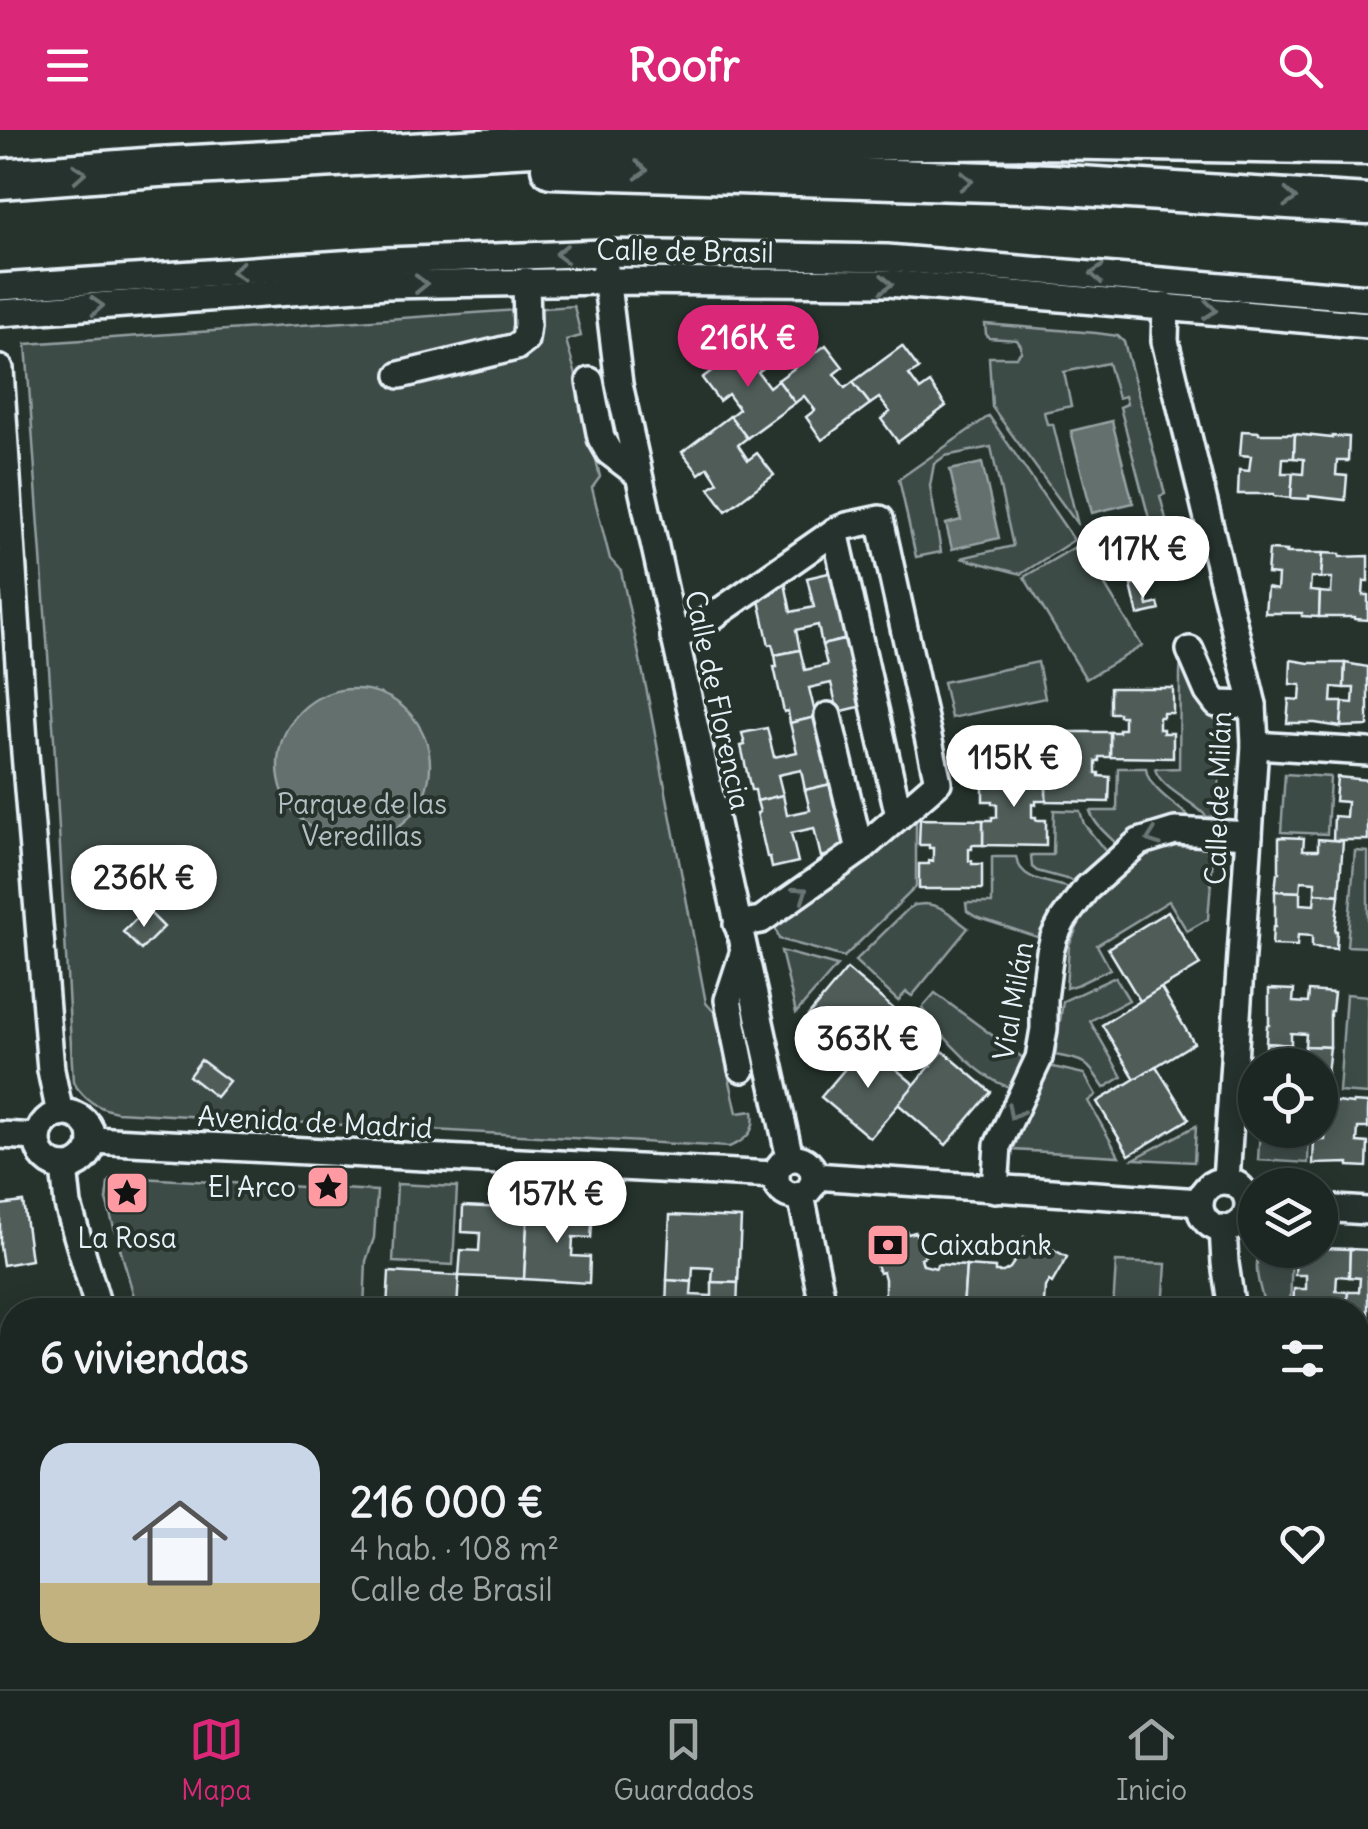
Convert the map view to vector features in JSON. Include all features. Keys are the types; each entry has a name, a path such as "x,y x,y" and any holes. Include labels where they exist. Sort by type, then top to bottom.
{"highway":[{"path":"0,178 588,142 1045,139 1368,145"},
{"path":"158,167 590,168 1049,184 1368,204"}],"street":[{"name":"Calle de Florencia","path":"603,253 618,384 737,924 782,1167"},
{"name":"Calle de Brasil","path":"0,287 386,261 603,253 887,258 1368,298"},
{"name":"Calle de Brasil","path":"0,313 386,285 606,280 889,284 1368,325"},
{"path":"400,375 516,347 525,340 526,281"},
{"name":"Calle de Milán","path":"1166,306 1165,342 1253,706 1255,745 1226,1181"},
{"path":"0,370 26,761 51,1070 60,1114"},
{"path":"590,380 601,438 608,452 638,474"},
{"path":"674,638 696,628 835,531 880,519 938,782 860,850 761,920 737,924"},
{"path":"835,531 899,816"},
{"path":"1190,650 1217,704 1253,706"},
{"path":"828,716 860,850"},
{"path":"1255,745 1368,752"},
{"name":"Vial Milán","path":"995,1189 998,1144 1038,1058 1050,952 1063,920 1086,889 1139,842 1175,831 1249,835"},
{"path":"742,1069 728,1000 743,954"},
{"path":"60,1114 72,1114 82,1120 92,1140 84,1160 64,1167 44,1158 38,1137 41,1126 60,1114"},
{"path":"0,1135 38,1137"},
{"name":"Avenida de Madrid","path":"92,1140 782,1167"},
{"path":"782,1167 804,1160 809,1164 808,1186 822,1298"},
{"path":"64,1167 68,1205 95,1298"},
{"path":"1238,1186 1217,1182 1209,1186 1200,1202 1201,1212 1214,1226 1232,1227 1238,1223"},
{"path":"808,1186 995,1189 1200,1202"},
{"path":"1338,1209 1368,1210"},
{"path":"1223,1228 1230,1298"}],"green space":[{"name":"Parque de las Veredillas","path":"574,306 581,336 566,340 600,477 592,488 610,559 621,571 706,1003 715,1013 737,1113 753,1111 749,1134 729,1147 117,1112 97,1105 73,1082 26,344"},
{"path":"985,324 1096,333 1118,336 1124,342 1165,494 1160,496 1166,519 1150,522 1120,407 1127,404 1125,396 1118,398 1108,363 1064,372 1071,406 1044,412 1047,424 1053,424 1078,525 992,407 989,357 1016,357 1021,346 1017,340 989,338"},
{"path":"989,416 1074,540 1021,574 961,558 1013,546 991,447 945,456 934,464 930,486 941,552 916,557 899,479"},
{"path":"1080,544 1142,646 1086,679 1024,577"},
{"path":"1183,646 1207,707 1212,716 1223,720 1217,816 1207,817 1164,783 1155,769 1179,768"},
{"path":"1038,662 1045,698 951,718 943,682"},
{"path":"1118,768 1146,768 1157,789 1192,819 1153,825 1120,847 1090,811 1117,811"},
{"path":"1285,774 1330,777 1327,834 1281,832"},
{"path":"1054,810 1080,811 1084,824 1110,857 1077,882 1032,867 1031,855 1053,855"},
{"path":"916,815 916,887 844,957 779,939 774,923"},
{"path":"1173,842 1214,845 1208,919 1187,931 1169,901 1097,945 1110,969 1066,988 1069,945 1082,917 1148,851"},
{"path":"1355,851 1368,852 1368,947 1347,946"},
{"path":"992,857 1016,857 1030,876 1070,888 1049,918 1043,939 967,911 966,903 992,903"},
{"path":"924,904 943,909 968,928 912,996 906,992 898,1001 855,961 908,909"},
{"path":"781,951 837,966 796,1013"},
{"path":"1115,977 1129,1000 1090,1021 1122,1077 1104,1088 1085,1064 1055,1055 1063,1001"},
{"path":"935,993 1027,1061 1014,1088 989,1077 939,1031 922,1008"},
{"path":"1346,994 1368,996 1368,1094 1339,1092"},
{"path":"910,1015 917,1015 936,1043 914,1070 883,1046"},
{"path":"1049,1066 1084,1074 1096,1095 1088,1101 1119,1156 1013,1150"},
{"path":"1196,1126 1194,1162 1134,1159"},
{"path":"1259,1148 1308,1148 1308,1163 1258,1160"},
{"path":"113,1178 377,1191 364,1298 135,1298 106,1200 108,1183"},
{"path":"397,1184 457,1187 453,1265 393,1262"},
{"path":"1116,1262 1166,1264 1164,1298 1114,1298"},
{"path":"1257,1268 1291,1268 1290,1298 1263,1298"}],"shaded area":[{"path":"1112,421 1133,503 1092,513 1071,431"},
{"path":"982,463 999,538 952,549 946,524 961,520 950,470"},
{"path":"354,689 383,695 408,711 424,736 430,765 424,794 408,819 383,835 354,841 325,835 300,819 284,794 278,765 284,736 300,711 325,695"}],"building":[{"path":"750,342 767,365 758,372 769,387 778,380 795,403 747,438 730,416 739,409 728,394 719,401 702,378"},
{"path":"826,345 843,367 834,374 845,388 853,382 870,404 822,440 806,417 815,410 804,396 795,403 778,380"},
{"path":"902,346 919,369 909,375 920,390 930,383 946,406 898,442 881,419 890,412 879,398 870,404 853,382"},
{"path":"730,416 747,438 738,445 748,460 757,453 774,475 726,511 709,488 718,482 708,467 699,474 682,452"},
{"path":"1242,431 1295,434 1294,458 1283,458 1282,473 1293,473 1291,498 1238,494 1239,470 1249,471 1251,456 1240,455"},
{"path":"1295,434 1349,437 1348,461 1337,461 1336,475 1347,476 1345,500 1291,498 1293,473 1303,474 1304,459 1294,458"},
{"path":"1154,532 1157,544 1163,542 1165,549 1182,544 1187,562 1158,569 1155,558 1144,561 1138,536"},
{"path":"1269,550 1323,553 1321,578 1311,577 1310,591 1320,592 1319,617 1265,613 1267,588 1277,590 1278,575 1267,574"},
{"path":"1323,553 1368,556 1368,581 1364,581 1363,595 1368,595 1368,620 1319,617 1320,592 1331,593 1332,578 1321,578"},
{"path":"833,572 848,639 822,645 818,625 796,630 800,650 775,655 772,644 769,645 760,588 785,583 791,612 814,607 807,578"},
{"path":"1142,583 1148,606 1158,603 1160,610 1138,615 1131,585"},
{"path":"848,639 863,706 838,712 831,683 809,688 816,717 790,723 774,667 775,655 800,650 805,670 827,665 822,645"},
{"path":"1291,660 1345,663 1344,688 1332,687 1331,702 1343,702 1341,727 1287,723 1289,699 1300,700 1301,685 1290,684"},
{"path":"1345,663 1368,667 1368,726 1341,727 1343,702 1353,703 1354,688 1344,688"},
{"path":"1110,688 1173,688 1173,713 1159,717 1159,729 1173,733 1173,758 1110,757 1110,732 1124,729 1124,716 1110,713"},
{"path":"816,717 831,784 805,790 801,770 778,775 783,795 757,801 741,746 745,745 742,733 767,728 774,757 797,752 790,723"},
{"path":"1047,732 1110,732 1110,757 1099,757 1096,761 1096,773 1110,777 1109,802 1046,801 1046,776 1060,773 1060,760 1046,757"},
{"path":"983,775 1046,776 1046,801 1032,804 1032,817 1046,820 1046,846 983,845 983,820 997,817 997,804 983,801"},
{"path":"1337,777 1368,780 1368,840 1333,840 1334,816 1346,817 1347,802 1335,801"},
{"path":"831,784 847,839 843,840 846,851 821,857 814,828 791,833 798,862 772,868 757,801 783,795 787,815 810,810 805,790"},
{"path":"920,819 983,820 983,845 972,845 969,849 969,861 982,864 982,889 919,889 919,864 933,861 933,848 919,845"},
{"path":"1279,837 1304,838 1303,850 1318,850 1318,839 1343,841 1339,895 1315,893 1315,882 1301,881 1300,892 1275,891"},
{"path":"1275,891 1300,892 1300,904 1314,905 1315,893 1339,895 1336,949 1312,947 1312,936 1298,935 1297,946 1272,945"},
{"path":"146,909 164,927 141,950 123,932"},
{"path":"1168,911 1200,965 1140,1001 1108,948"},
{"path":"847,969 895,1010 850,1063 802,1023"},
{"path":"1161,988 1194,1043 1135,1079 1102,1025"},
{"path":"1269,989 1294,990 1293,1002 1308,1003 1309,991 1334,993 1330,1047 1305,1046 1306,1034 1291,1033 1291,1045 1266,1043"},
{"path":"1266,1043 1291,1045 1291,1048 1266,1048"},
{"path":"866,1044 915,1085 870,1138 821,1097"},
{"path":"943,1051 991,1092 946,1145 898,1104"},
{"path":"201,1060 229,1081 216,1097 189,1076"},
{"path":"1156,1066 1189,1119 1129,1155 1097,1102"},
{"path":"1338,1102 1368,1103 1368,1128 1358,1128 1357,1142 1368,1143 1367,1167 1313,1164 1314,1148 1338,1148"},
{"path":"23,1202 31,1260 3,1265 0,1205"},
{"path":"463,1206 528,1209 524,1279 459,1276 461,1250 479,1251 480,1233 462,1232"},
{"path":"528,1209 593,1212 591,1238 573,1237 572,1256 590,1257 589,1283 524,1279"},
{"path":"670,1215 741,1218 738,1283 712,1282 713,1268 693,1267 692,1282 667,1280"},
{"path":"906,1230 908,1234 915,1232 925,1256 921,1258 923,1265 966,1266 964,1298 882,1298 885,1279 869,1245"},
{"path":"1024,1237 1067,1257 1052,1283 1049,1281 1045,1287 1044,1298 964,1298 966,1266 1003,1272 1014,1262 1011,1259"},
{"path":"1338,1249 1350,1249 1349,1277 1337,1276 1336,1291 1348,1292 1348,1298 1294,1298 1294,1289 1306,1289 1306,1275 1295,1275 1295,1268 1338,1268"},
{"path":"1350,1249 1368,1250 1368,1298 1348,1298 1348,1292 1359,1292 1360,1278 1349,1277"},
{"path":"389,1272 459,1276 458,1298 388,1298"},
{"path":"667,1280 692,1282 691,1295 712,1296 712,1282 738,1283 737,1298 666,1298"}],"place":[{"name":"El Arco","path":"328,1187"},
{"name":"La Rosa","path":"127,1193"},
{"name":"Caixabank","path":"888,1245"}]}
